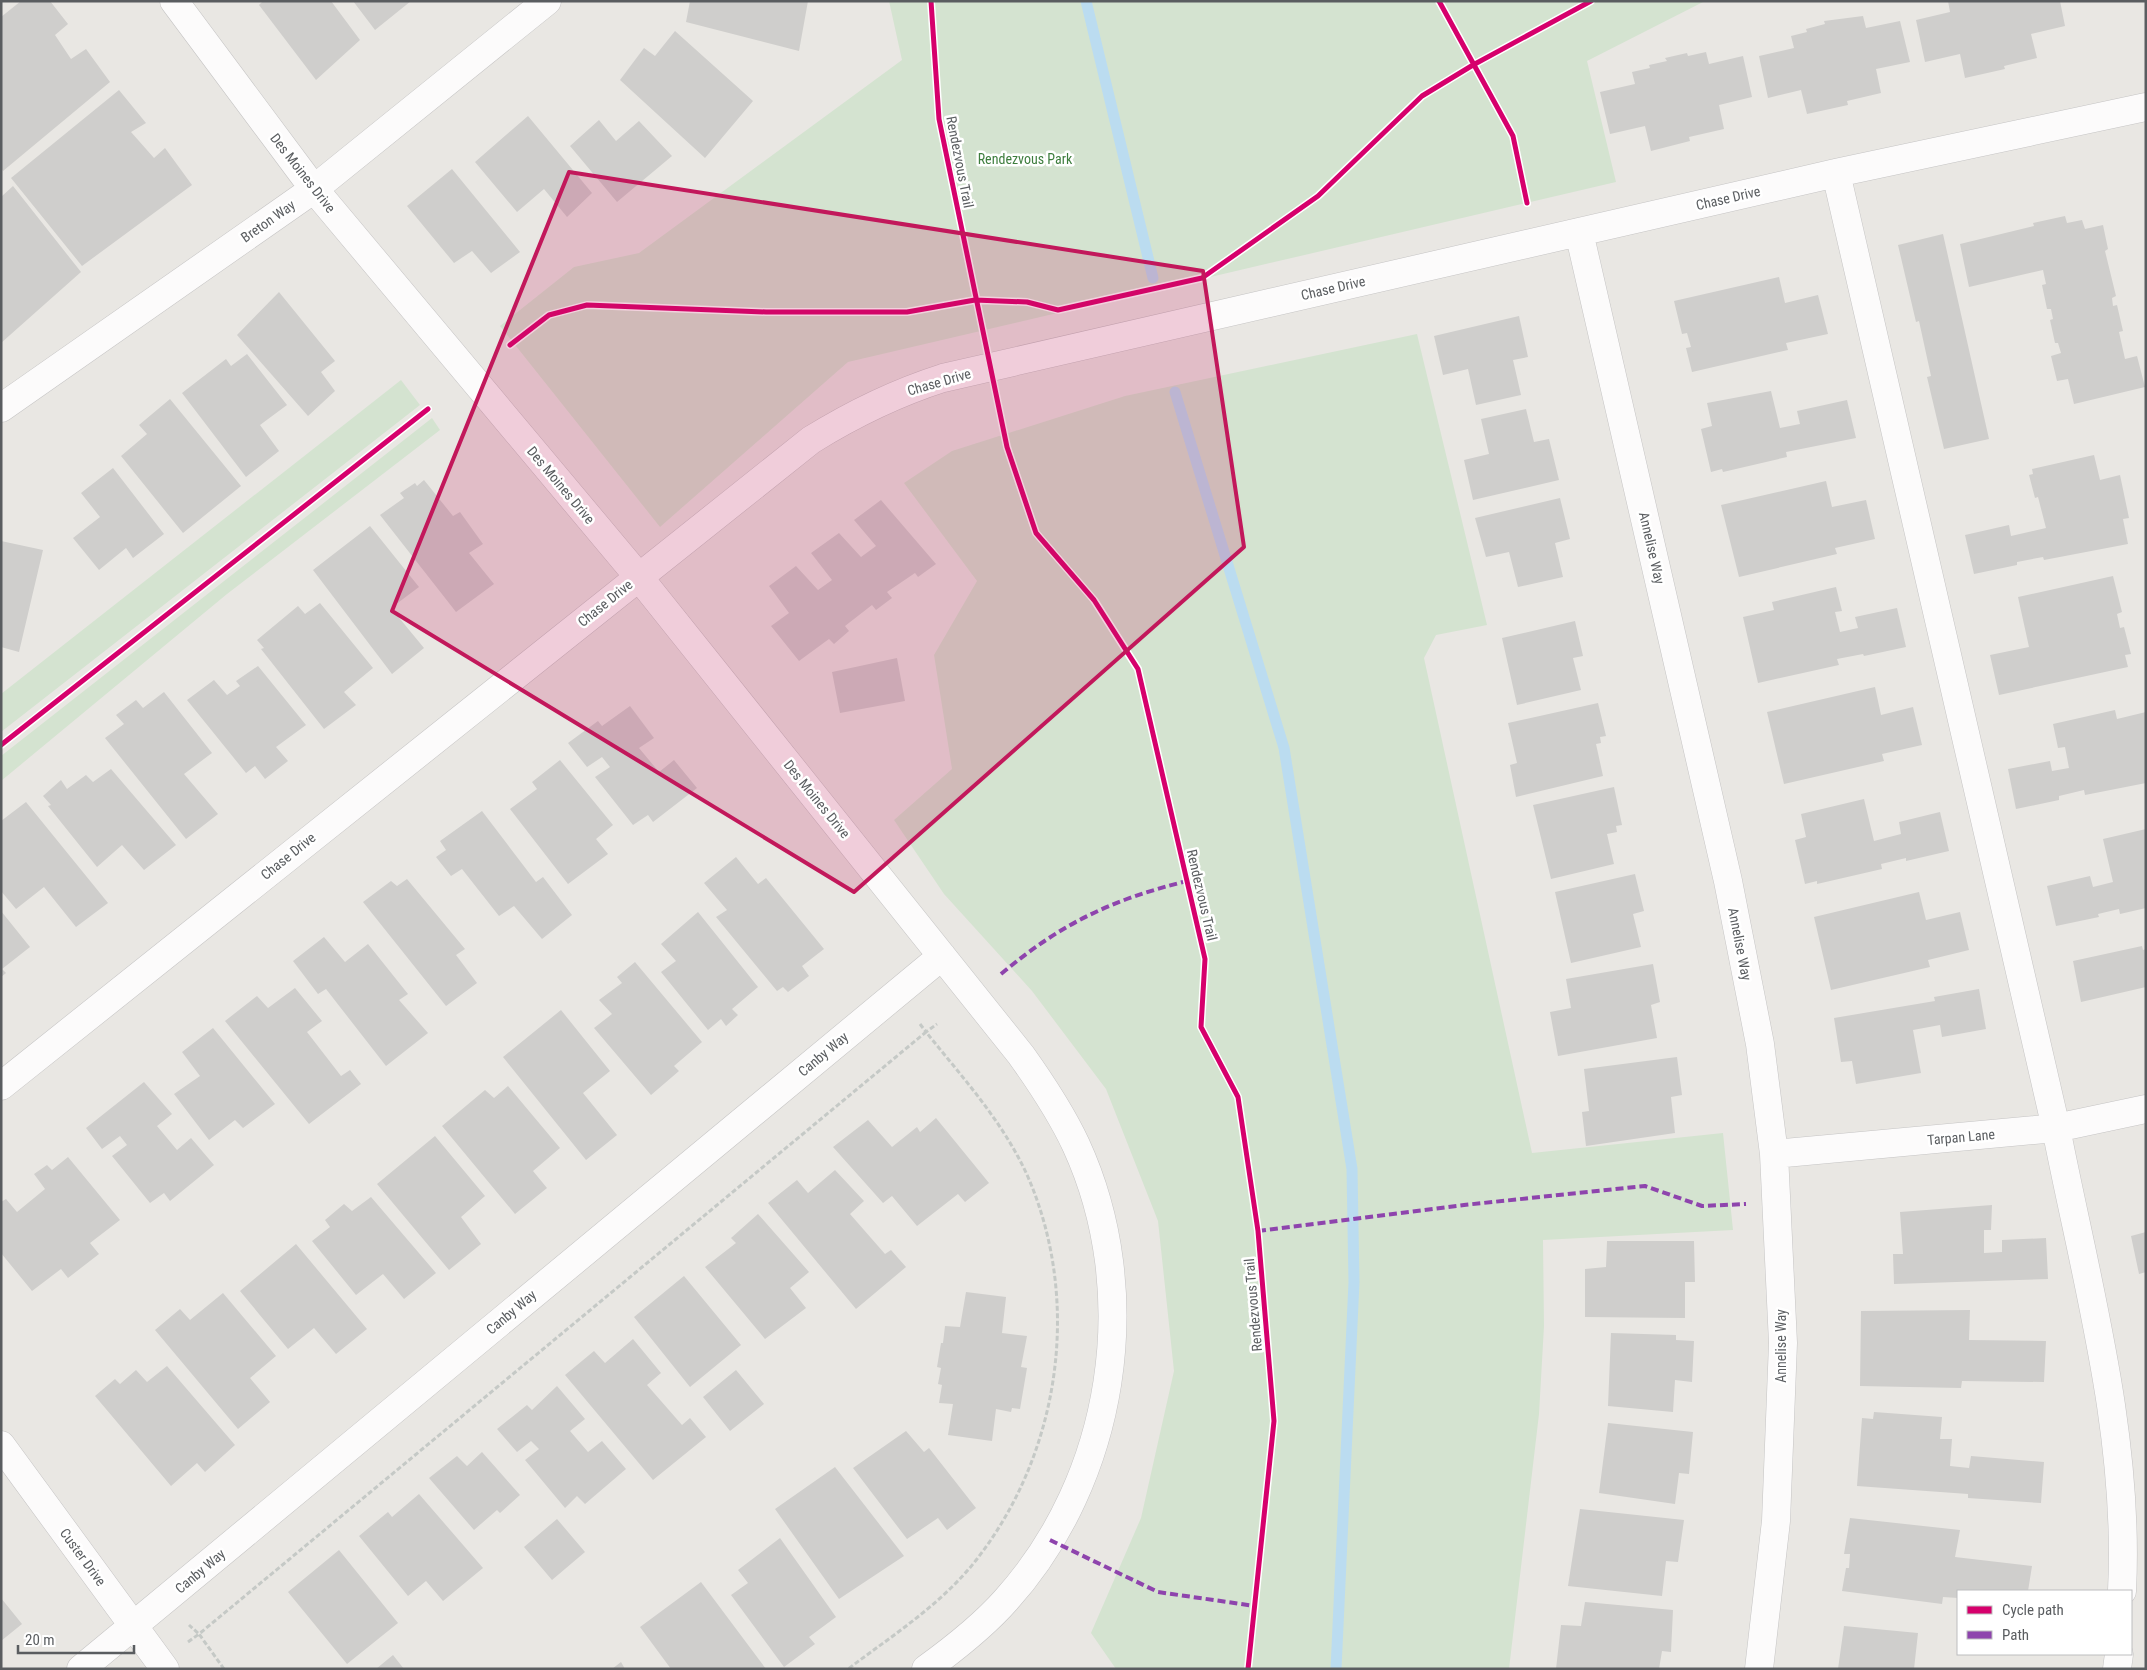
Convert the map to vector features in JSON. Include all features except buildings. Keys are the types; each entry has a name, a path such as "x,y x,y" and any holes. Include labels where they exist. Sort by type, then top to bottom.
{"street":[{"name":"Des Moines Drive","path":"174,1 314,189 469,377 638,576 942,956 1044,1087 1076,1145 1100,1217 1111,1273 1113,1339 1108,1383 1095,1441 1071,1502 1038,1560 1006,1600 964,1641 926,1669"},
{"name":"Breton Way","path":"1,408 314,189 547,1"},
{"name":"Chase Drive","path":"1,1086 810,440 854,413 916,387 943,378 1836,173 2146,107"},
{"path":"1836,173 2056,1128 2108,1379 2118,1466 2123,1564 2122,1590"},
{"name":"Annelise Way","path":"1579,232 1728,881 1760,1044 1774,1154 1783,1343 1776,1521 1759,1669"},
{"name":"Canby Way","path":"81,1669 942,956"},
{"name":"Tarpan Lane","path":"1774,1154 2056,1128 2146,1109"},
{"name":"Custer Drive","path":"1,1445 165,1669"},
{"path":"2118,1669 2119,1655"}],"path":[{"path":"848,1669 933,1606 977,1559 1012,1506 1037,1450 1053,1391 1059,1337 1055,1272 1045,1225 1028,1177 1004,1133 979,1096 920,1024"},
{"path":"186,1644 938,1024"},
{"path":"189,1624 199,1634 224,1669"}],"highlighted area":[{"path":"569,172 1203,271 1244,547 854,892 392,611"}],"green space":[{"name":"Rendezvous Park","path":"889,1 1705,1 1587,61 1616,182 848,362 660,527 500,326 574,267 639,253 902,60"},
{"path":"1417,334 1487,625 1436,635 1424,658 1532,1153 1723,1133 1733,1230 1543,1240 1544,1326 1539,1414 1509,1669 1116,1669 1091,1633 1141,1518 1174,1371 1158,1221 1106,1089 1032,991 944,894 894,820 952,769 934,655 977,581 904,483 952,451 1125,396"},
{"path":"401,380 420,405 1,732 1,694"},
{"path":"432,418 440,430 227,594 1,781 1,756"}],"waterway":[{"path":"1086,1 1153,278"},
{"path":"1175,392 1284,748 1352,1169 1354,1282 1336,1669"}],"marked path":[{"path":"1001,974 1045,941 1088,916 1134,896 1187,881"},
{"path":"1258,1231 1464,1205 1645,1186 1702,1206 1746,1204"},
{"path":"1050,1540 1158,1592 1255,1606"}],"cycle path":[{"name":"Rendezvous Trail","path":"931,1 939,119 1007,447 1036,533 1094,600 1138,669 1205,959 1201,1027 1238,1097 1258,1231 1274,1421 1248,1669"},
{"path":"1439,1 1513,136 1527,203"},
{"path":"510,345 549,315 587,305 766,312 907,312 975,300 1027,302 1058,310 1202,278 1318,196 1422,96 1473,65 1591,1"},
{"path":"1,745 428,409"}]}
